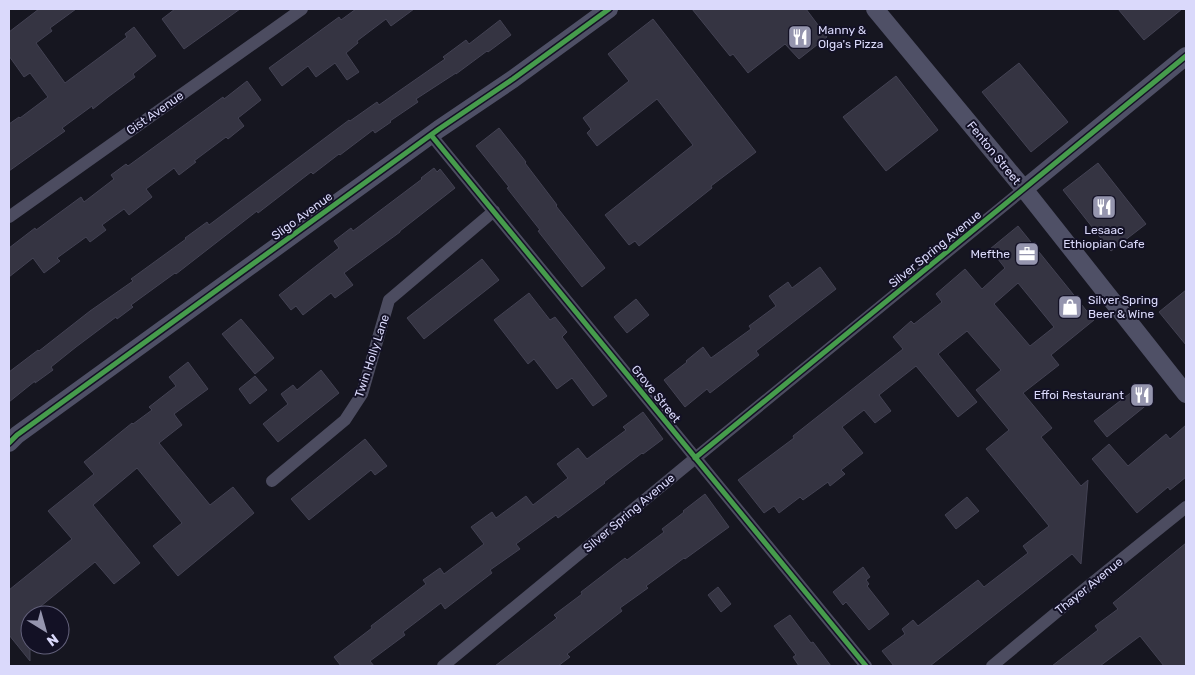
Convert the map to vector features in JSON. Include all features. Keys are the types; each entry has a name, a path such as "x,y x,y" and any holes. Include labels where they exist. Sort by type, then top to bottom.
{"street":[{"name":"Gist Avenue","path":"9,217 302,9"},
{"name":"Fenton Street","path":"875,9 1024,189 1186,394"},
{"name":"Sligo Avenue","path":"11,437 431,135 513,79 603,10"},
{"name":"Silver Spring Avenue","path":"443,666 1186,56"},
{"name":"Grove Street","path":"431,135 866,666"},
{"name":"Twin Holly Lane","path":"272,481 345,420 349,414 362,394 390,300 494,211"},
{"name":"Thayer Avenue","path":"992,666 1186,507"}],"building":[{"path":"39,9 76,9 50,28 52,31 36,43 65,83 127,37 125,34 134,27 156,56 133,74 135,77 93,109 92,106 62,128 65,131 9,171 9,124 48,97 30,73 24,77 9,56 9,32"},
{"path":"175,9 240,9 184,49 162,19"},
{"path":"356,9 414,9 391,26 386,19 357,41 358,43 346,53 359,72 347,80 335,63 316,77 308,66 282,86 269,68 339,17 341,20"},
{"path":"692,9 806,9 827,37 799,59 785,44 748,73 733,54 730,56"},
{"path":"1118,9 1182,9 1144,40"},
{"path":"653,19 756,152 711,186 712,188 639,246 635,241 629,245 605,215 693,145 657,99 597,146 587,133 591,129 583,118 629,81 608,54"},
{"path":"500,20 511,35 456,74 416,99 418,102 391,122 375,133 373,130 313,174 311,172 258,213 257,211 176,274 131,305 133,307 117,319 116,317 76,347 51,367 53,370 35,383 35,381 9,402 9,372 133,281 131,279 185,238 207,222 209,225 349,120 377,102 379,105 445,59 443,57 466,40 469,44"},
{"path":"1019,63 1068,122 1031,152 982,92"},
{"path":"896,76 938,130 886,171 843,117"},
{"path":"247,81 261,100 238,118 244,126 194,161 196,162 179,175 174,168 146,189 152,197 129,215 124,209 102,225 106,230 90,242 86,237 57,258 60,261 44,273 33,258 9,277 9,248 81,197 84,202 114,179 111,175 126,164 128,166"},
{"path":"499,128 526,162 556,206 605,268 582,287 538,231 540,230 507,188 509,187 476,146"},
{"name":"Lesaac Ethiopian Cafe","path":"1098,163 1146,224 1111,251 1063,190"},
{"path":"434,168 437,172 440,169 455,188 344,273 353,285 335,298 331,293 303,315 296,306 291,310 279,295 339,248 334,241 351,228 353,231"},
{"path":"1018,226 1094,320 1051,355 1059,365 1023,393 1052,428 1041,437 1081,486 1088,480 1081,564 1072,554 930,666 894,666 882,651 905,634 902,629 913,620 918,626 978,580 984,587 1028,553 1023,546 1049,526 986,449 1009,430 976,390 1001,370 967,331 938,354 977,402 958,417 916,366 879,395 891,411 875,423 864,410 842,427 863,453 841,470 845,474 830,486 828,482 803,500 800,497 779,513 774,506 764,513 738,480 794,438 793,436 903,349 893,337 911,321 914,324 942,302 936,294 965,269 982,289 1005,268 990,249","holes":["1018,283 1054,327 1030,346 994,304"]},
{"path":"482,259 499,280 424,339 407,318"},
{"path":"820,267 836,289 756,351 759,355 710,393 707,389 685,407 664,380 703,347 711,358 751,329 749,326 776,306 769,296 788,282 792,288"},
{"path":"1186,290 1186,345 1159,312"},
{"path":"529,293 550,320 555,317 567,332 562,337 607,396 593,406 572,378 557,389 534,359 528,364 494,320"},
{"path":"636,299 649,315 627,333 614,317"},
{"path":"241,319 274,358 255,374 222,334"},
{"path":"188,362 208,389 174,414 182,425 159,443 210,505 233,487 254,513 178,576 153,546 182,523 137,468 93,505 140,563 114,584 95,562 42,605 20,605 20,649 9,635 9,590 72,539 48,511 94,474 84,462 132,423 152,410 149,407 176,386 169,377"},
{"path":"321,370 339,393 278,442 263,424 288,404 281,394 293,385 297,390"},
{"path":"255,376 267,390 250,404 239,389"},
{"path":"1142,384 1154,399 1107,437 1094,421"},
{"path":"643,412 663,439 558,518 556,515 516,544 520,549 490,570 492,573 445,609 441,603 403,632 405,635 370,661 374,666 341,666 334,657 426,584 423,580 440,568 444,574 484,544 471,527 492,512 496,518 526,496 533,505 568,478 557,464 578,448 587,459 626,430 623,427"},
{"path":"1186,425 1186,477 1170,490 1168,487 1137,513 1092,459 1109,444 1128,466 1166,434 1170,439"},
{"path":"365,439 387,466 375,475 371,470 309,520 291,499"},
{"path":"705,494 729,527 646,586 648,588 620,608 622,611 567,654 570,657 558,666 495,666 557,618 554,615 582,594 581,592 625,558 627,560 664,532 662,529"},
{"path":"967,497 979,511 956,529 945,515"},
{"path":"1186,543 1186,666 1164,666 1140,636 1100,666 1052,666 1098,630 1095,626 1118,609 1113,603"},
{"path":"863,567 870,577 866,580 869,584 867,586 889,614 869,630 846,602 843,605 833,592"},
{"path":"718,587 731,604 721,612 708,595"},
{"path":"790,615 831,666 799,666 793,657 796,655 774,626"}],"cycle path":[{"path":"9,443 17,435 439,129 513,79 609,9"},
{"path":"695,458 1186,56"},
{"path":"431,135 866,666"}],"place":[{"name":"Manny & Olga's Pizza","path":"800,37"},
{"name":"Lesaac Ethiopian Cafe","path":"1104,207"},
{"name":"Mefthe","path":"1027,254"},
{"name":"Silver Spring Beer & Wine","path":"1070,307"},
{"name":"Effoi Restaurant","path":"1142,395"}]}
